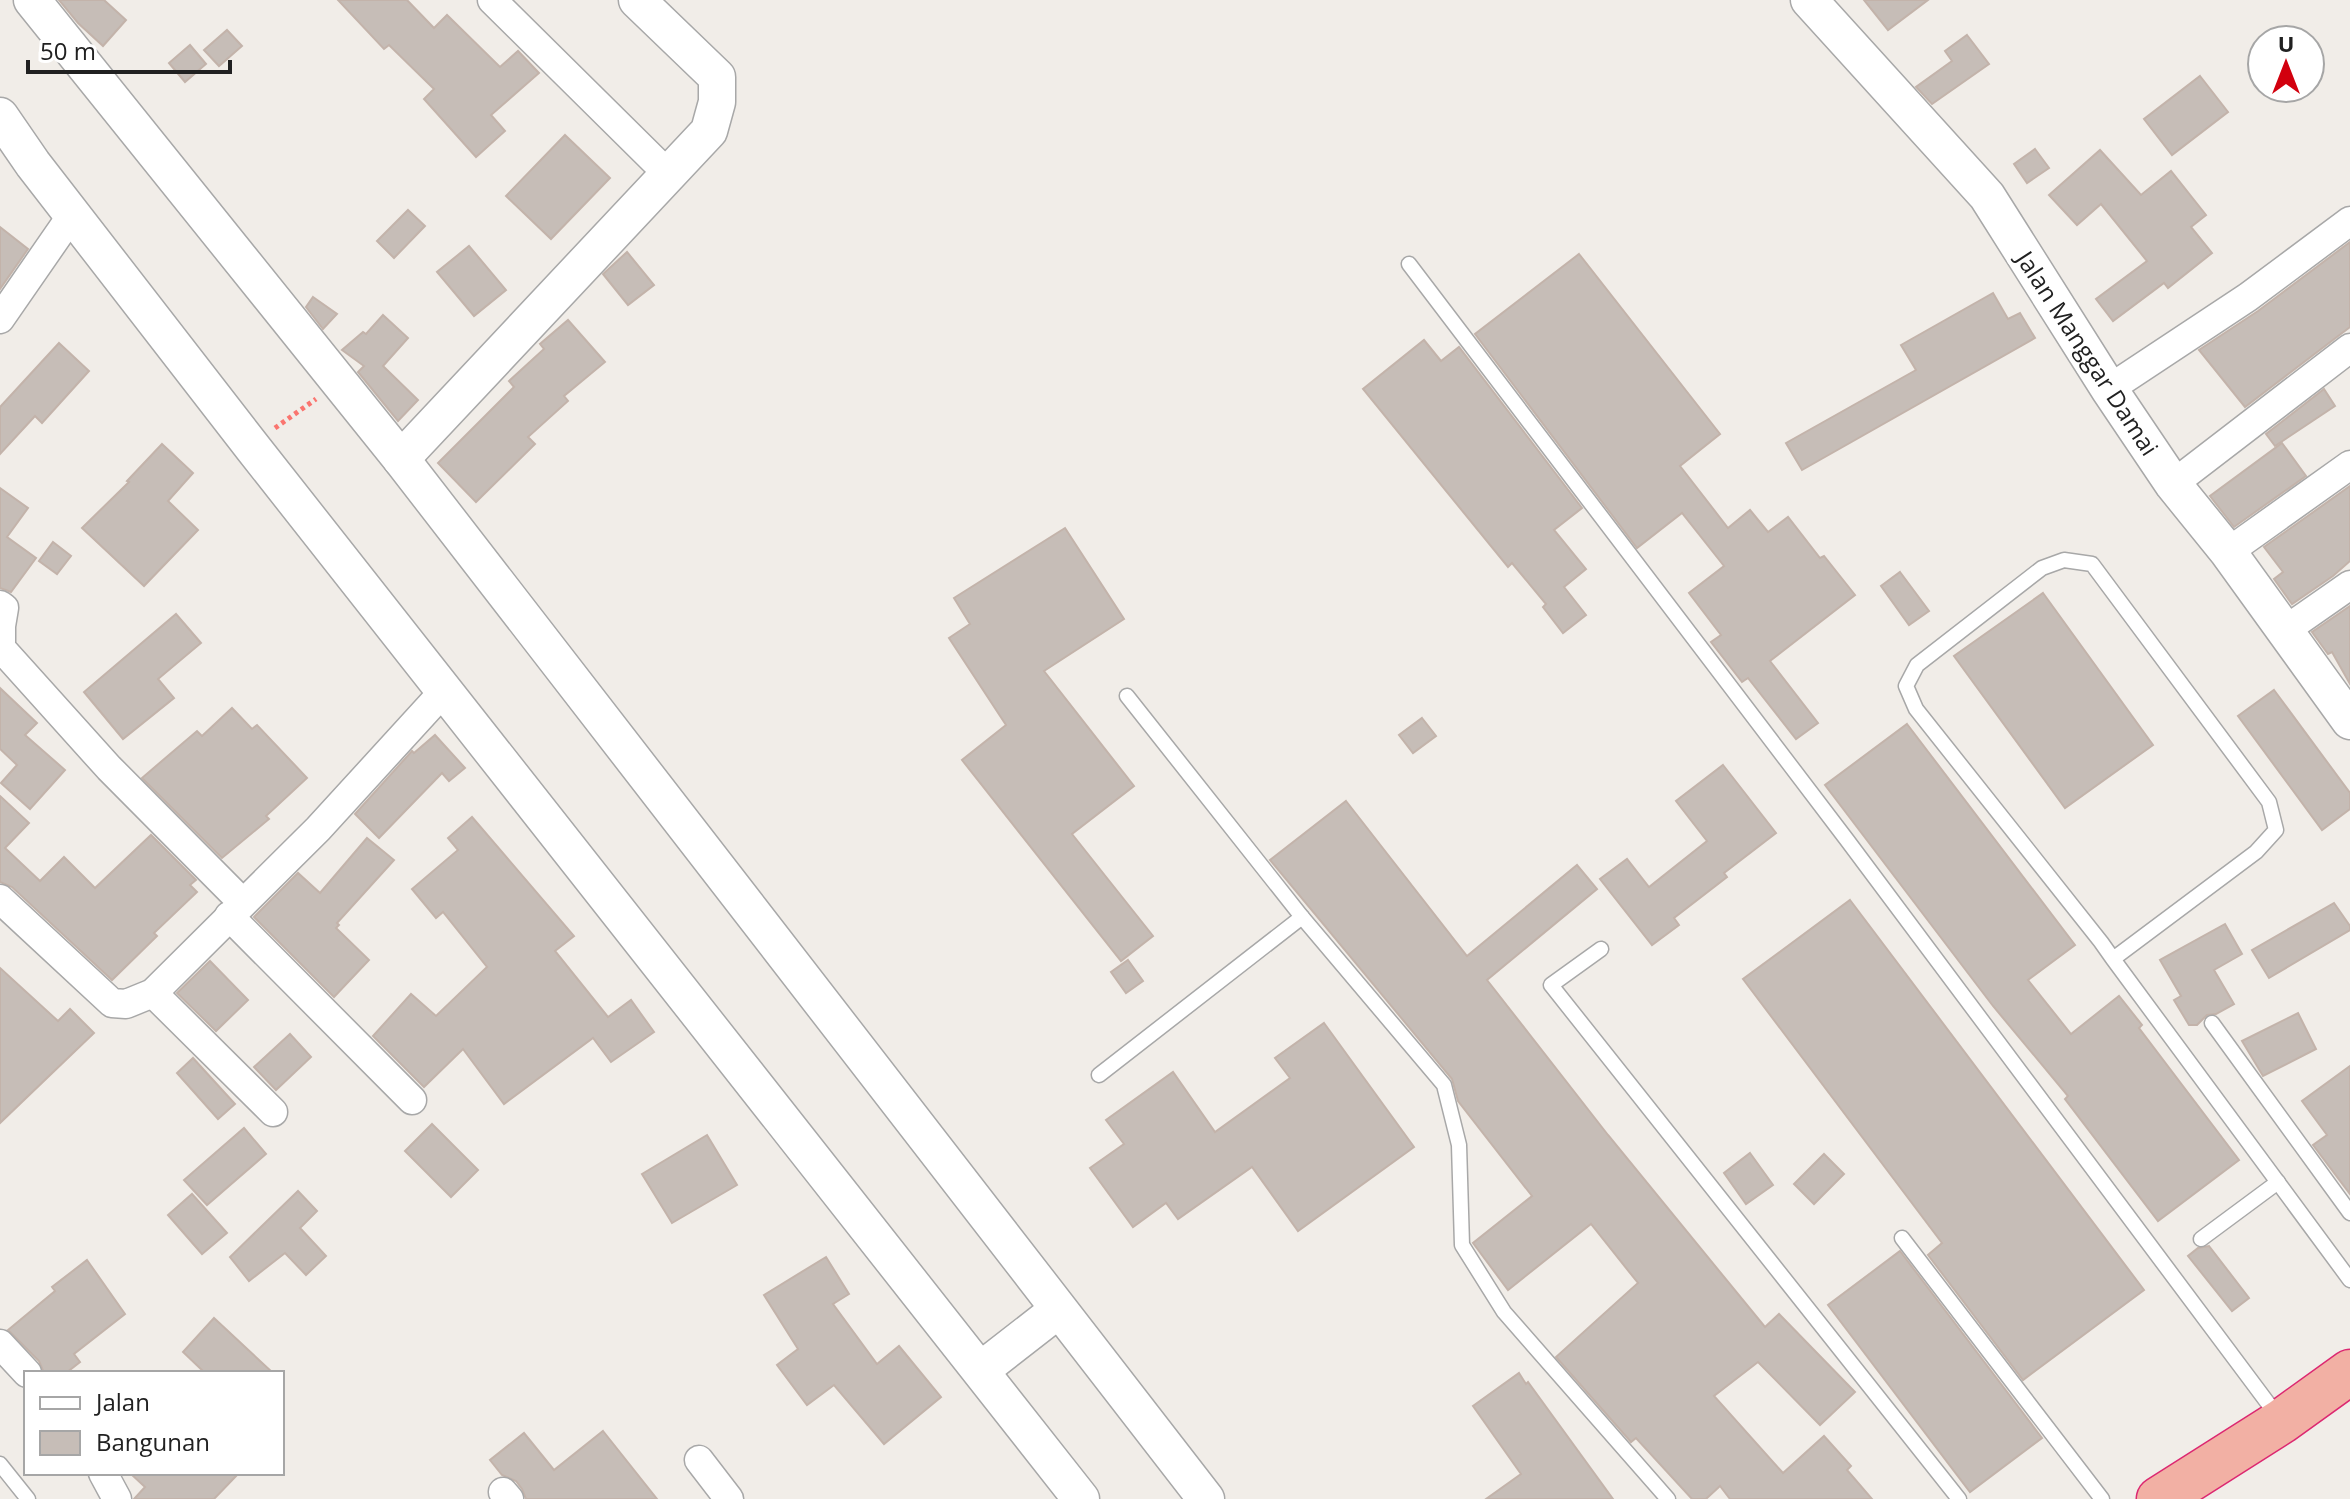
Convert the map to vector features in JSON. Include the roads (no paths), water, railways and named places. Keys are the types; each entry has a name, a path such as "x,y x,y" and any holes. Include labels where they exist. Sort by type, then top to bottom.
{"highway":[{"path":"2159,1499 2282,1421 2350,1372"}],"street":[{"path":"32,0 401,459 1206,1499"},
{"path":"492,0 668,174"},
{"path":"401,459 709,131 717,102 717,77 637,0"},
{"name":"Jalan Manggar Damai","path":"1810,0 1987,196 2173,484 2228,552 2350,721"},
{"path":"0,116 72,215 261,458 1081,1499"},
{"path":"0,319 72,215"},
{"path":"2109,389 2248,297 2350,221"},
{"path":"2173,484 2350,348"},
{"path":"2228,552 2350,465"},
{"path":"2284,631 2350,585"},
{"path":"0,605 4,608 1,648 412,1100"},
{"path":"0,899 112,1003 126,1004 153,993 318,829 445,690"},
{"path":"153,993 273,1112"},
{"path":"981,1370 1058,1310"},
{"path":"0,1344 25,1371"},
{"path":"699,1460 729,1499"},
{"path":"104,1475 117,1499"}],"lane":[{"path":"1409,264 1847,840 2282,1421"},
{"path":"2113,959 2256,852 2276,830 2269,802 2092,564 2064,560 2042,568 1917,665 1906,686 1916,709 2113,959 2350,1280"},
{"path":"1127,696 1302,917 1444,1085 1459,1145 1462,1245 1504,1312 1668,1499"},
{"path":"1099,1075 1302,917"},
{"path":"1601,949 1551,985 1959,1499"},
{"path":"2212,1023 2350,1213"},
{"path":"2201,1239 2278,1182"},
{"path":"1902,1238 2102,1499"},
{"path":"0,1464 28,1499"}]}
